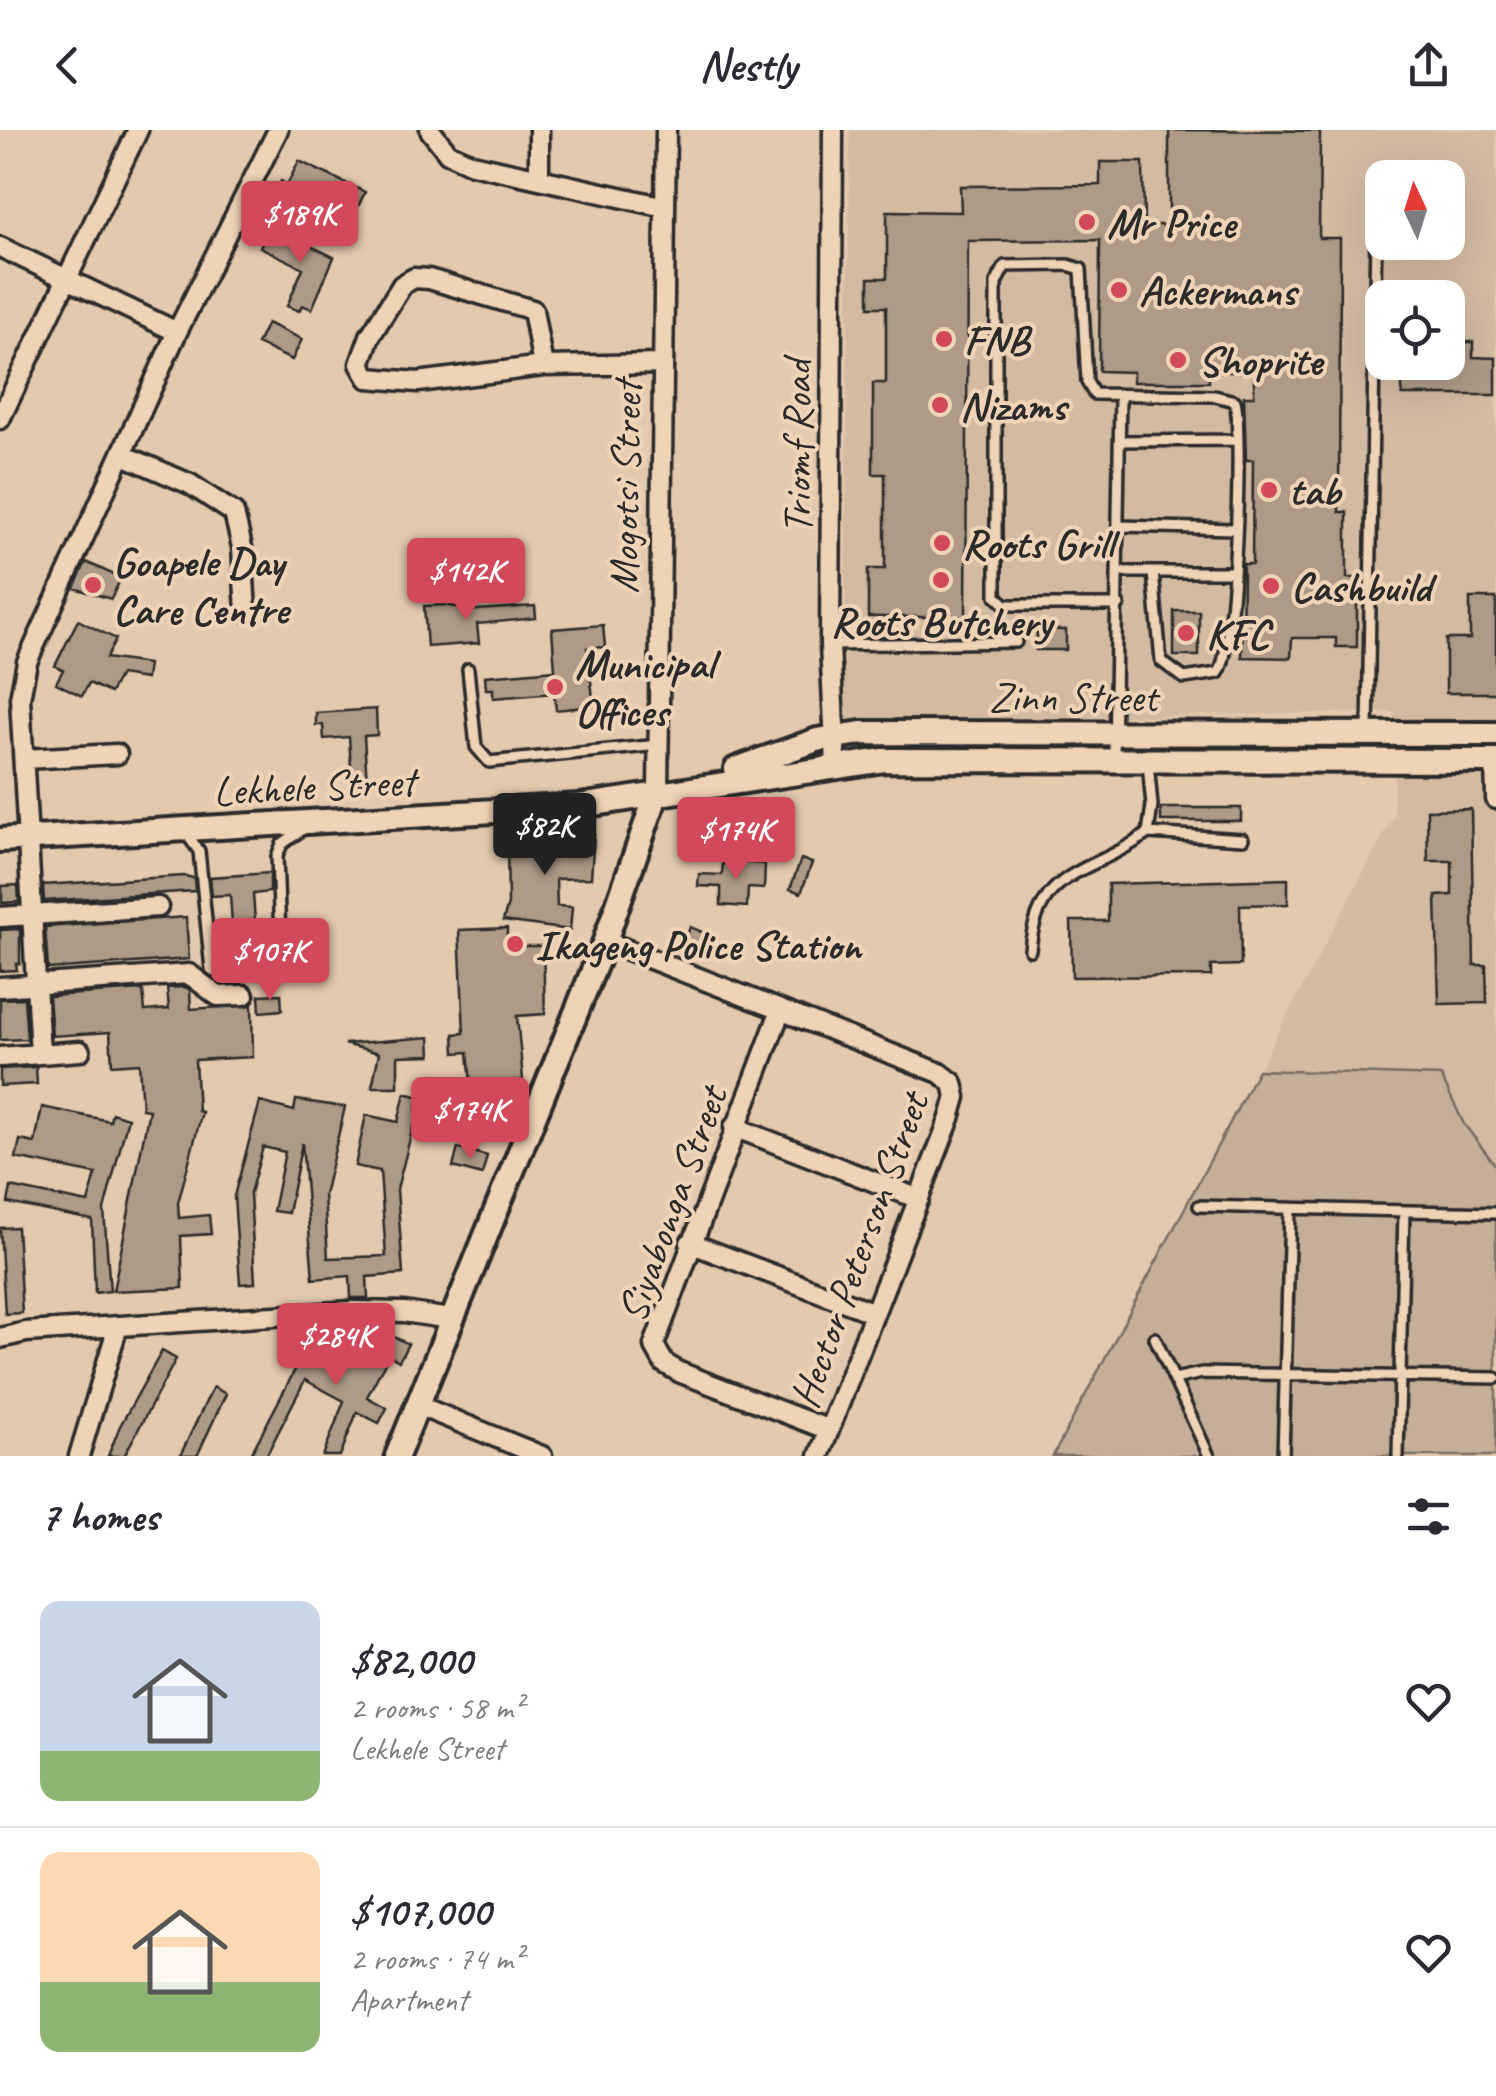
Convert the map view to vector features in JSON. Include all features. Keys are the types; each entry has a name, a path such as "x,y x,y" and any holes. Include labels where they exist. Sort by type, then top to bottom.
{"street":[{"path":"0,420 138,130"},
{"path":"40,1054 20,698 27,662 177,332 278,130"},
{"path":"430,130 439,145 458,159 665,207"},
{"path":"539,178 540,130"},
{"name":"Mogotsi Street","path":"397,1456 605,941 659,745 666,130"},
{"name":"Triomf Road","path":"833,130 830,645 836,765"},
{"path":"0,247 177,332"},
{"path":"544,366 533,310 424,278 402,284 370,336 360,364 368,378 402,382 544,366 663,364"},
{"path":"123,454 190,484 234,514 242,546 246,611"},
{"path":"0,699 20,698"},
{"name":"Zinn Street","path":"648,796 832,735 1496,734"},
{"path":"24,758 117,754"},
{"name":"Zinn Street","path":"648,796 836,765 1114,758 1495,762"},
{"path":"1495,762 1496,799"},
{"name":"Lekhele Street","path":"0,840 497,813 648,796"},
{"path":"0,917 158,908"},
{"name":"Hector Peterson Street","path":"605,941 940,1073 953,1083 954,1106 819,1456"},
{"path":"0,987 189,974 218,996 244,995"},
{"name":"Siyabonga Street","path":"780,1012 654,1336 656,1354 680,1372 829,1430"},
{"path":"0,1057 80,1051"},
{"path":"734,1127 919,1199"},
{"path":"690,1243 874,1314"},
{"path":"0,1338 26,1332 351,1311 404,1312 450,1319"},
{"path":"79,1456 118,1326"},
{"path":"417,1405 542,1456"}],"lane":[{"path":"1368,735 1376,260"},
{"path":"1120,605 1006,605 996,596 996,302 1000,270 1005,266 1082,269 1086,382 1094,394 1230,398 1237,406 1236,529 1224,667 1211,676 1184,678 1166,669 1158,652 1153,572"},
{"path":"1114,758 1120,605 1120,397"},
{"path":"1120,441 1236,440"},
{"path":"1120,526 1236,529"},
{"path":"1120,572 1233,572"},
{"path":"830,645 1016,642"},
{"path":"468,669 476,747 489,762 659,745"},
{"path":"1148,759 1152,806 1148,833"},
{"path":"183,830 199,851 211,968 215,972 275,972 281,964 278,856 282,844 311,822"},
{"path":"1030,950 1034,918 1058,885 1081,867 1120,852 1148,833 1243,839"},
{"path":"1199,1206 1496,1214"},
{"path":"1283,1456 1290,1209"},
{"path":"1398,1456 1404,1211"},
{"path":"1156,1338 1209,1456"},
{"path":"1174,1378 1202,1373 1496,1378"}],"shaded area":[{"path":"850,130 1496,130 1496,1166 1464,1124 1441,1076 1258,1070 1394,815 1394,712 844,721"},
{"path":"1258,1070 1441,1076 1464,1124 1496,1166 1496,1456 1053,1456"}],"building":[{"path":"1169,130 1320,131 1319,238 1340,238 1339,512 1347,512 1347,578 1357,578 1357,647 1336,647 1336,638 1292,638 1291,658 1242,657 1243,564 1252,564 1253,460 1246,460 1244,396 1254,396 1254,372 1209,372 1209,382 1133,382 1133,372 1099,371 1100,240 968,241 966,617 868,617 868,569 885,569 885,474 873,474 873,383 886,383 886,307 869,307 869,278 887,278 887,211 961,212 960,186 1100,185 1100,162 1143,162 1144,225 1169,225"},
{"path":"299,161 365,192 355,213 300,187 281,225 263,216 281,181 287,185"},
{"path":"269,226 334,257 312,309 302,305 299,311 287,306 303,268 260,247"},
{"path":"267,323 302,339 292,360 257,344"},
{"path":"1465,342 1473,342 1473,357 1496,358 1496,395 1402,395 1402,380 1465,380"},
{"path":"86,562 121,578 111,599 74,588"},
{"path":"1470,598 1496,598 1496,693 1446,693 1446,639 1470,639"},
{"path":"424,606 476,610 535,606 536,618 477,624 479,643 427,647"},
{"name":"KFC","path":"1174,611 1199,611 1199,656 1174,656"},
{"path":"78,620 116,639 106,658 148,664 146,679 120,675 110,693 89,683 82,696 56,683 63,670 55,666"},
{"path":"603,625 605,647 587,648 594,706 556,710 554,693 493,698 493,689 486,689 485,676 555,670 552,629"},
{"path":"1037,629 1066,630 1066,650 1036,650"},
{"path":"376,709 377,735 364,736 367,783 352,784 349,737 324,739 323,725 316,725 316,713"},
{"path":"1161,808 1241,808 1241,821 1161,821"},
{"path":"1471,809 1474,965 1486,965 1487,1003 1439,1004 1436,896 1452,895 1452,861 1428,861 1427,810"},
{"path":"594,835 591,878 556,879 557,906 572,907 570,930 503,921 508,904 507,842"},
{"path":"801,859 812,863 801,893 790,889"},
{"path":"723,861 765,864 764,889 748,888 747,907 721,905 721,887 698,886 699,874 722,875"},
{"path":"270,873 270,892 253,894 255,921 269,920 271,947 222,950 220,924 232,923 230,895 212,896 210,877"},
{"path":"194,878 195,891 44,901 43,885"},
{"path":"1288,879 1288,904 1240,905 1241,965 1211,966 1211,976 1072,977 1071,921 1108,921 1108,884"},
{"path":"18,885 19,902 2,903 2,886"},
{"path":"186,917 189,959 48,969 45,927"},
{"path":"690,927 709,935 703,950 684,943"},
{"path":"507,928 507,946 543,946 545,1014 517,1016 523,1080 471,1084 468,1052 455,1053 454,1034 464,1033 459,930"},
{"path":"20,929 20,964 16,964 17,970 0,971 0,930"},
{"path":"167,988 190,990 191,1009 252,1005 253,1057 195,1060 198,1111 202,1112 178,1203 179,1218 209,1215 211,1234 181,1236 183,1288 113,1291 149,1110 142,1109 139,1063 112,1065 110,1032 52,1036 49,996 143,990 145,1011 169,1009"},
{"path":"281,994 282,1010 260,1012 259,995"},
{"path":"24,998 27,1039 0,1040 0,999"},
{"path":"430,1037 431,1055 398,1056 398,1087 372,1087 379,1053 344,1044"},
{"path":"36,1067 37,1084 0,1086 0,1069"},
{"path":"405,1093 420,1097 416,1110 448,1118 444,1134 413,1127 397,1189 403,1274 367,1277 368,1298 351,1298 350,1276 313,1279 302,1143 288,1213 273,1211 285,1152 263,1147 250,1193 255,1283 240,1284 234,1196 260,1102 294,1111 296,1100 345,1107 324,1195 328,1258 386,1256 380,1171 355,1166 366,1115 398,1122"},
{"path":"42,1107 110,1121 112,1113 128,1118 104,1210 110,1291 95,1293 92,1220 8,1203 11,1187 88,1203 96,1174 16,1158 20,1140 35,1143"},
{"path":"458,1148 487,1156 482,1175 453,1167"},
{"path":"17,1227 22,1313 5,1314 0,1228"},
{"path":"385,1332 408,1344 399,1361 389,1355 367,1397 387,1408 379,1423 357,1412 340,1456 323,1456 344,1401 305,1380 266,1456 250,1456 309,1343 335,1358 346,1338 374,1353"},
{"path":"162,1351 176,1359 124,1456 108,1456 120,1426"},
{"path":"213,1387 226,1394 197,1456 180,1456"}],"place":[{"name":"Mr Price","path":"1087,222"},
{"name":"Ackermans","path":"1119,290"},
{"name":"FNB","path":"944,339"},
{"name":"Shoprite","path":"1178,360"},
{"name":"Nizams","path":"940,405"},
{"name":"tab","path":"1269,490"},
{"name":"Roots Grill","path":"942,543"},
{"name":"Roots Butchery","path":"941,580"},
{"name":"Goapele Day Care Centre","path":"93,585"},
{"name":"Cashbuild","path":"1271,586"},
{"name":"KFC","path":"1186,633"},
{"name":"Municipal Offices","path":"555,687"},
{"name":"Ikageng Police Station","path":"515,944"}]}
